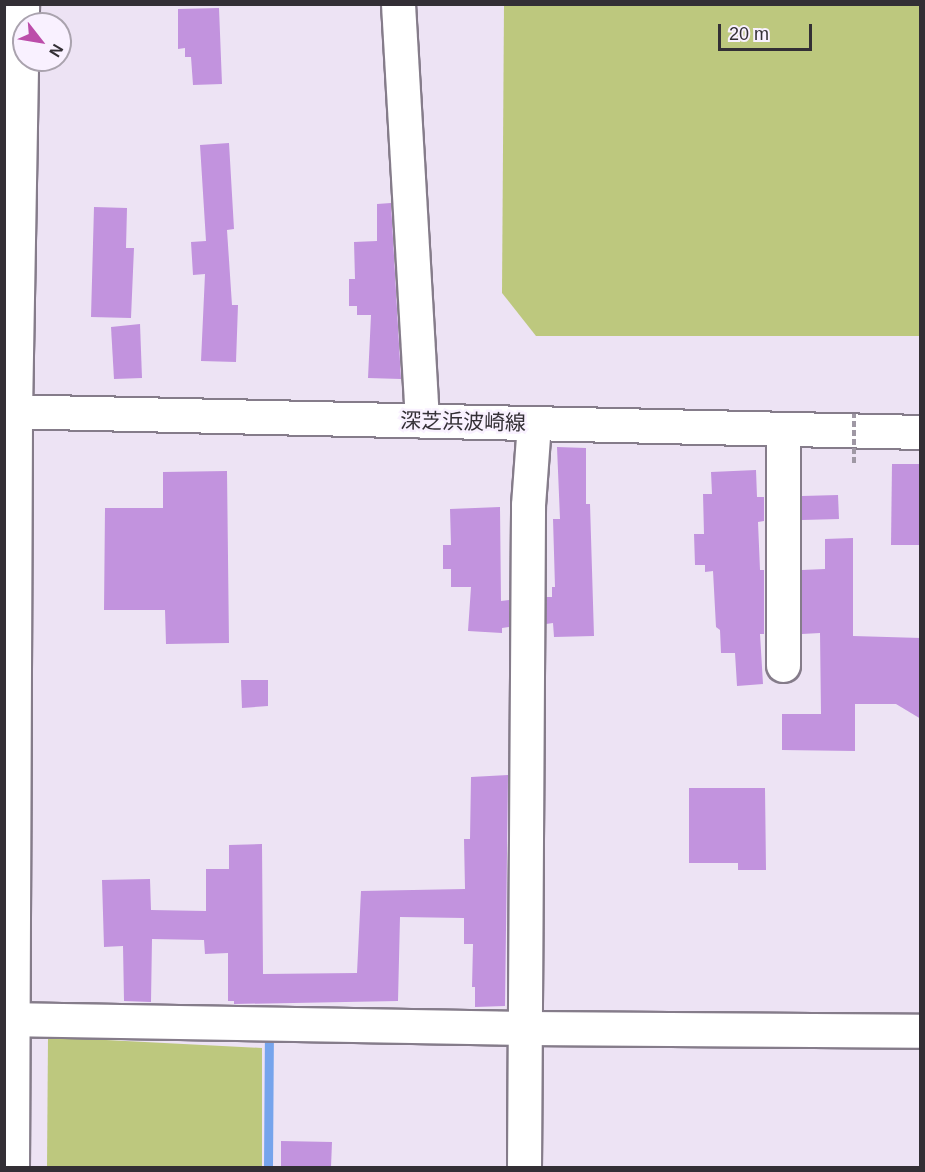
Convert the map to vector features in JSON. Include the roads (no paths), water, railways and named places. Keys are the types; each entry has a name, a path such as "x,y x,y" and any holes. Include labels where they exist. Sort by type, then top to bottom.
{"street":[{"path":"12,1167 8,1019 10,411 22,4"},
{"path":"398,4 422,420"},
{"name":"深芝浜波崎線","path":"10,411 921,432"},
{"path":"524,1167 528,505 534,423"},
{"path":"783,429 783,665"},
{"path":"8,1019 526,1028 921,1031"}],"waterway":[{"path":"268,1168 269,1040"}]}
